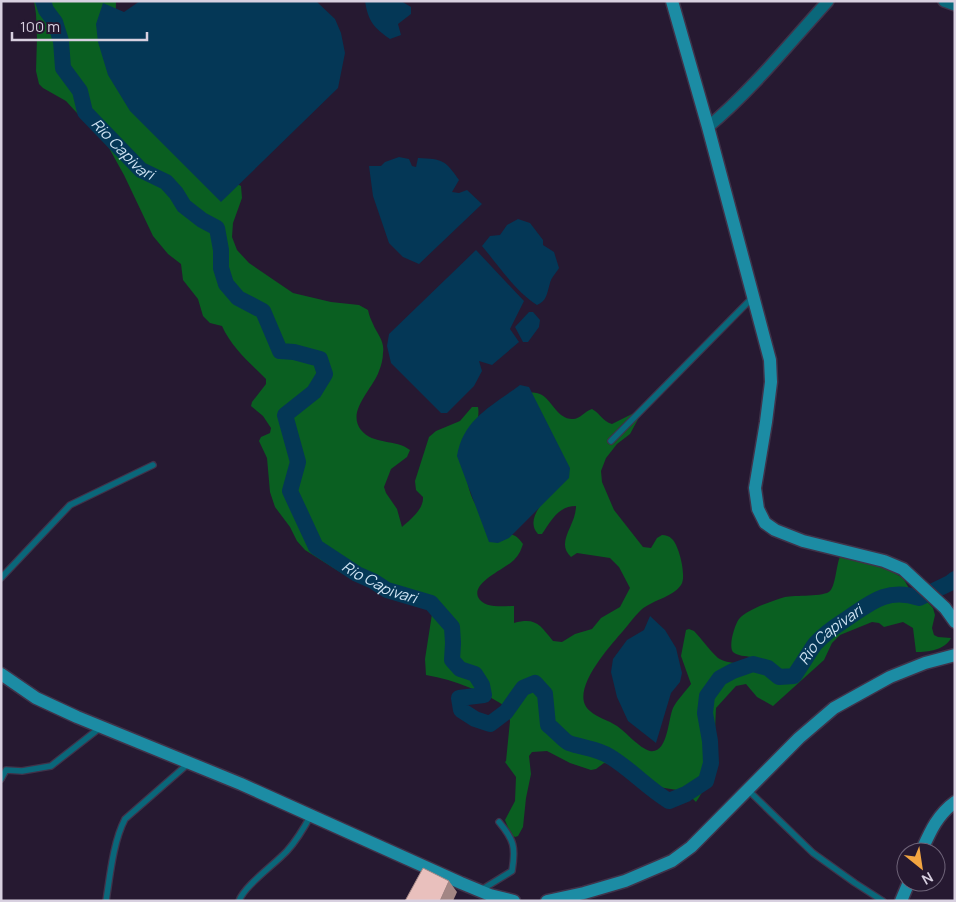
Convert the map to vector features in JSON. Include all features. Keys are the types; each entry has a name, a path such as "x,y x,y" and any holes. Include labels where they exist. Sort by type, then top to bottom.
{"main road":[{"path":"672,1 708,127 770,360 771,382 755,488 758,509 765,523 774,530 803,541 884,561 902,569 945,608 955,622"},
{"path":"547,901 563,899 625,881 672,862 691,847 799,738 834,708 890,677 925,663 955,655"},
{"path":"1,674 36,698 101,727 311,815 461,883 490,895 514,901"},
{"path":"926,842 941,814 955,802"}],"street":[{"path":"708,127 743,94 828,1"},
{"path":"944,1 955,5"}],"lane":[{"path":"611,442 753,297"},
{"path":"1,578 70,506 152,465"},
{"path":"1,779 6,770 22,771 51,766 101,727"},
{"path":"106,901 121,826 125,820 189,763"},
{"path":"748,790 813,853 883,901"},
{"path":"239,901 246,890 298,838 311,815"},
{"path":"481,891 512,871 514,858 512,838 499,822"}],"green space":[{"path":"34,1 116,1 115,40 237,184 241,186 242,198 233,223 232,237 237,250 249,263 293,293 331,302 359,305 368,310 382,341 383,355 376,378 362,400 357,415 357,423 366,435 378,440 398,444 410,450 407,457 391,469 384,487 397,509 402,527 416,514 423,501 423,497 416,490 415,481 429,437 436,431 460,421 472,407 478,407 478,418 468,445 466,464 470,493 479,510 492,526 501,532 514,535 523,544 520,552 510,564 484,581 477,591 478,597 489,605 514,606 514,623 521,621 533,622 541,627 553,641 562,642 575,634 592,629 601,618 620,607 630,588 619,567 610,558 577,553 571,557 567,551 565,546 566,540 576,506 560,511 542,534 538,534 534,528 535,514 559,484 522,392 542,395 559,413 572,419 592,409 612,424 643,410 630,434 617,444 606,458 601,471 602,482 614,510 643,547 651,548 657,538 662,535 675,542 681,561 683,581 672,593 640,611 601,658 587,682 584,693 584,703 590,711 617,726 646,749 650,751 656,750 664,742 673,708 691,684 681,656 686,630 694,631 721,660 735,663 749,661 752,659 751,657 733,652 731,645 739,619 754,609 785,597 827,593 834,584 841,554 864,556 903,578 910,590 921,595 933,608 935,615 932,628 934,635 951,638 945,645 936,650 916,652 913,628 903,622 884,627 879,623 872,622 840,635 832,643 824,660 773,706 757,697 746,684 736,686 716,708 711,768 708,780 696,802 688,794 677,790 646,785 609,764 604,763 591,770 570,763 547,751 532,752 529,756 531,774 523,827 518,836 511,835 505,820 515,801 516,777 505,762 510,721 508,708 469,687 426,675 425,659 432,614 429,608 376,585 343,574 305,550 297,541 290,527 275,507 270,492 267,458 259,441 261,437 270,433 271,428 263,416 251,406 266,384 266,379 236,348 222,326 210,323 203,316 198,299 183,280 181,264 168,254 153,236 109,148 66,101 39,84 36,71 37,38"}],"water":[{"path":"140,1 316,1 335,19 341,33 345,53 338,88 221,202 130,111 108,75 98,42 96,24 103,3 124,12"},
{"path":"365,1 401,1 411,7 411,14 398,24 401,35 390,39 380,31 370,19"},
{"path":"399,157 409,159 412,166 416,167 418,158 443,162 459,180 452,192 459,193 467,190 482,204 419,264 403,257 389,243 373,196 369,166 381,166 385,162"},
{"path":"518,219 530,223 543,240 543,245 554,252 559,268 551,279 545,299 537,305 514,285 482,246 490,236 500,235 507,225"},
{"path":"476,250 524,301 510,329 519,342 492,365 479,361 482,371 474,386 447,413 441,413 391,363 387,346 389,334"},
{"path":"529,312 533,312 540,320 539,327 528,342 523,342 515,327"},
{"path":"520,385 529,387 570,468 569,478 509,538 498,543 489,542 457,456 465,432 472,423 480,414"},
{"path":"650,616 665,630 676,648 682,673 680,682 671,693 656,743 628,721 617,697 611,672 613,659 627,640 644,630"}],"building":[{"path":"423,868 449,881 440,901 405,901"}],"waterway":[{"name":"Rio Capivari","path":"43,1 46,10 55,22 61,41 63,68 80,91 85,112 141,170 166,182 184,206 202,220 217,228 221,250 221,268 226,284 238,298 263,311 280,351 294,352 320,359 325,374 314,392 285,415 298,462 290,491 316,547 357,574 387,590 431,603 452,627 452,660 460,669 475,674 482,685 484,695 459,698 461,710 475,719 490,724 506,712 523,688 535,683 545,694 548,725 564,740 604,753 669,801 686,794 706,781 711,763 710,741 705,713 707,696 720,678 753,664 768,668 779,677 794,676 815,644 822,637 879,598 897,594 919,598 955,579"}]}
